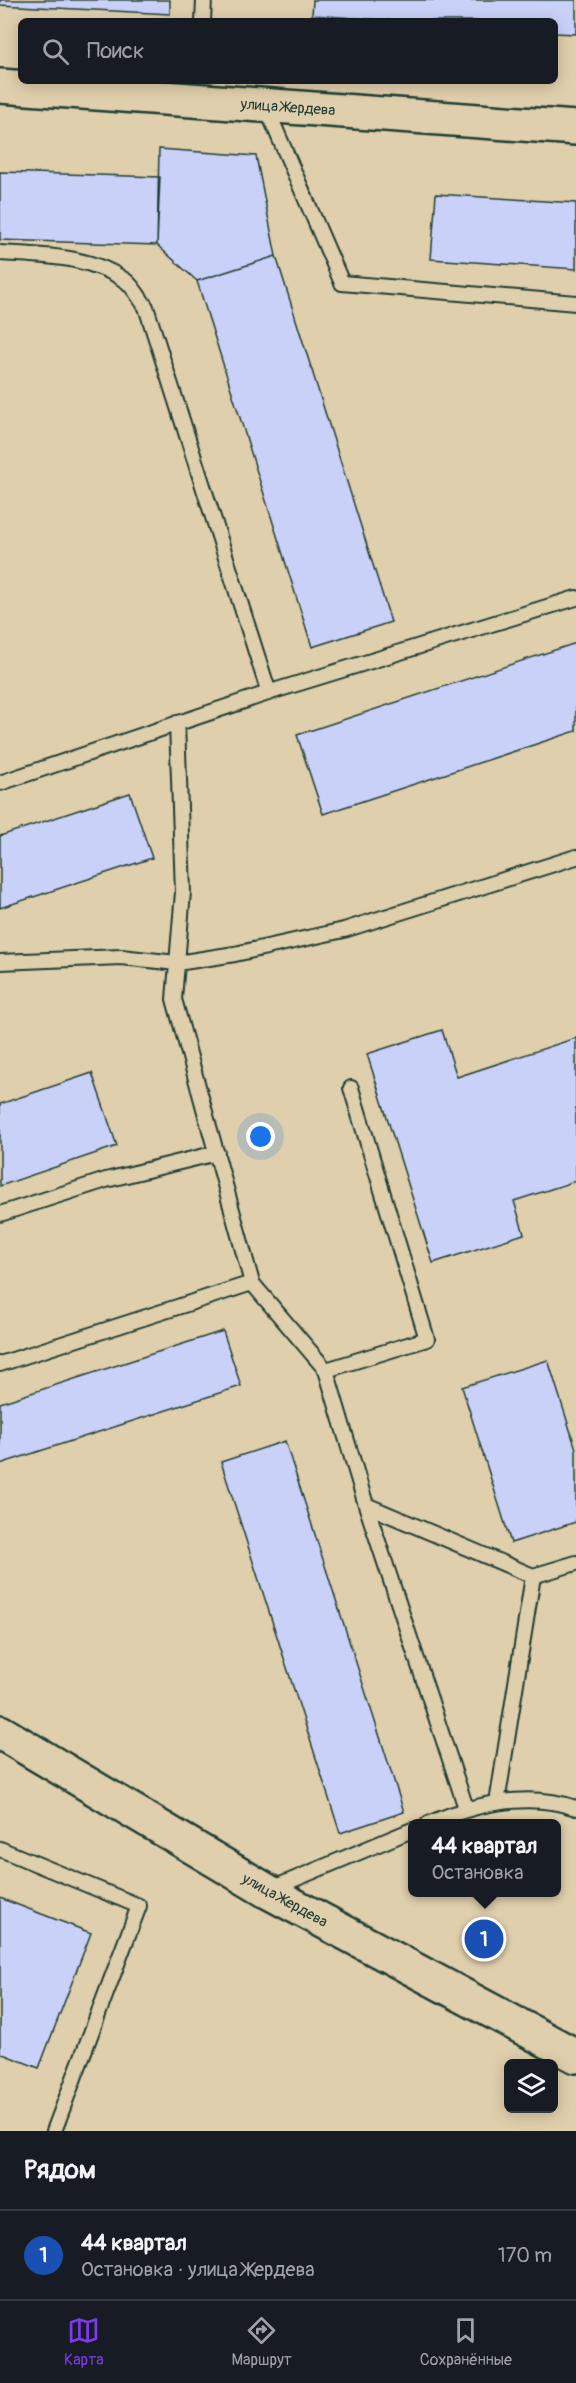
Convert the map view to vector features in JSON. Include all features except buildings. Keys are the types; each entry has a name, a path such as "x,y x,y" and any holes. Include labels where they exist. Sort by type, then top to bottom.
{"main road":[{"name":"улица Жердева","path":"0,86 200,96 265,105 576,128"},
{"name":"улица Жердева","path":"0,1732 267,1891 576,2056"}],"lane":[{"path":"203,18 204,0"},
{"path":"265,105 342,283 576,303"},
{"path":"0,253 68,258 101,268 127,282 146,307 269,693"},
{"path":"0,783 269,693 576,598"},
{"path":"177,723 183,892 174,999 252,1283 326,1370 366,1505 466,1808"},
{"path":"0,962 121,957 177,963 235,954 344,930 576,857"},
{"path":"326,1370 428,1338 351,1088"},
{"path":"0,1214 106,1180 217,1153"},
{"path":"0,1364 252,1283"},
{"path":"366,1505 533,1576 576,1563"},
{"path":"497,1803 533,1576"},
{"path":"440,1819 466,1808 497,1803 555,1801 576,1808"},
{"path":"267,1891 408,1832"},
{"path":"0,1849 139,1906 54,2131"}],"place":[{"name":"44 квартал","path":"484,1939"}]}
